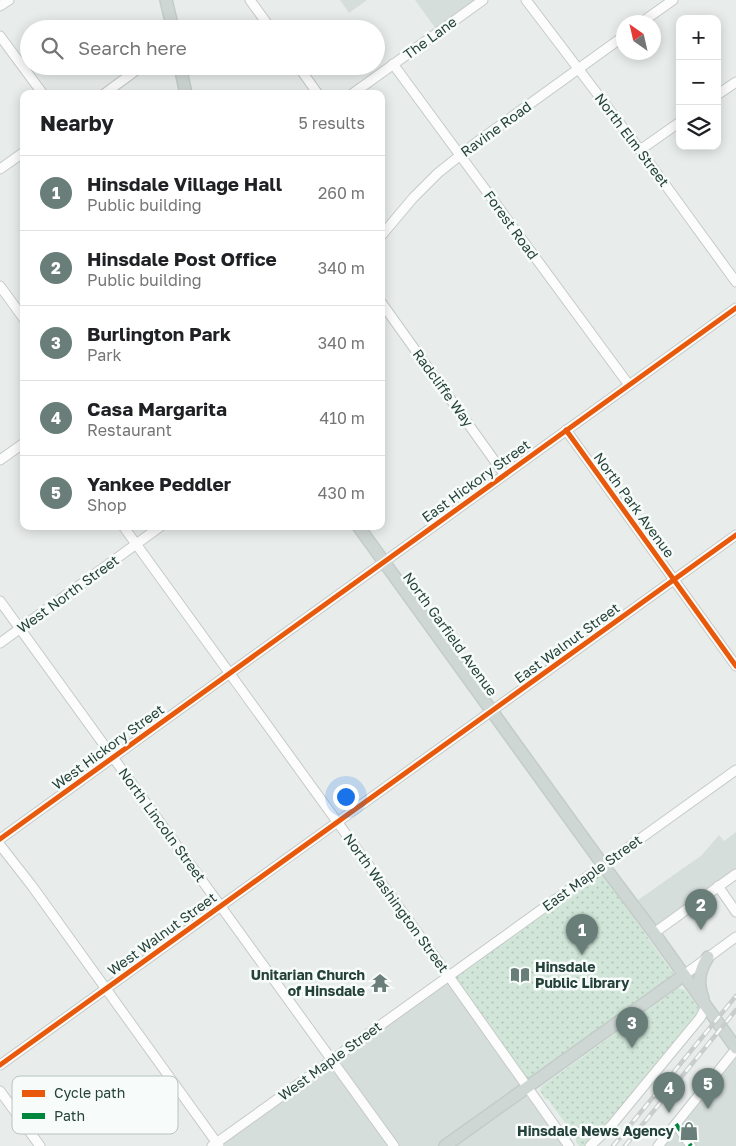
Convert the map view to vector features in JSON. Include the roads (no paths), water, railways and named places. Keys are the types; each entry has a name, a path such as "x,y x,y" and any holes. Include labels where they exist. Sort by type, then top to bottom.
{"main road":[{"path":"166,0 170,20"},
{"path":"182,75 185,90"},
{"name":"North Garfield Avenue","path":"361,530 603,865 654,932 736,1048"},
{"path":"706,1007 699,980 701,970 708,957"},
{"path":"445,1146 684,975"}],"street":[{"path":"0,6 9,0"},
{"path":"250,0 264,20"},
{"name":"The Lane","path":"385,70 483,0"},
{"name":"North Elm Street","path":"526,0 640,150 736,282"},
{"path":"652,15 673,0"},
{"path":"0,36 20,63"},
{"name":"Ravine Road","path":"385,231 438,173 616,42"},
{"name":"Forest Road","path":"393,64 629,385"},
{"path":"29,75 40,90"},
{"path":"109,90 130,75"},
{"path":"304,75 315,90"},
{"name":"The Lane","path":"357,90 378,75"},
{"path":"721,92 736,82"},
{"path":"640,150 676,125"},
{"path":"0,169 20,155"},
{"path":"0,286 20,314"},
{"name":"Radcliffe Way","path":"385,308 504,474"},
{"name":"East Hickory Street","path":"229,673 736,308"},
{"name":"North Park Avenue","path":"566,430 736,666"},
{"path":"0,460 20,446"},
{"name":"North Washington Street","path":"126,530 449,976 569,1146"},
{"name":"West North Street","path":"0,643 155,530"},
{"name":"East Walnut Street","path":"338,822 736,535"},
{"name":"North Lincoln Street","path":"0,602 394,1146"},
{"name":"West Hickory Street","path":"0,838 229,673"},
{"name":"East Maple Street","path":"449,976 736,770"},
{"name":"West Walnut Street","path":"0,1065 338,822"},
{"path":"0,846 32,886 167,1076"},
{"path":"654,932 736,874"},
{"path":"718,886 736,912"},
{"path":"684,975 736,937"},
{"name":"West Maple Street","path":"216,1145 449,976"},
{"path":"590,1146 611,1126 700,1018 706,1007"},
{"path":"658,1146 736,1048"},
{"path":"0,1091 12,1108"},
{"path":"178,1091 216,1145"},
{"path":"676,1124 691,1146"},
{"path":"31,1134 40,1146"}],"railway":[{"path":"613,1146 736,996"},
{"path":"625,1146 736,1010"}],"place":[{"name":"Hinsdale Post Office","path":"701,930"},
{"name":"Hinsdale Village Hall","path":"582,955"},
{"name":"Hinsdale Public Library","path":"520,975"},
{"name":"Unitarian Church of Hinsdale","path":"380,983"},
{"name":"Burlington Park","path":"632,1048"},
{"name":"Yankee Peddler","path":"708,1109"},
{"name":"Casa Margarita","path":"669,1113"},
{"name":"Hinsdale News Agency","path":"689,1131"}]}
